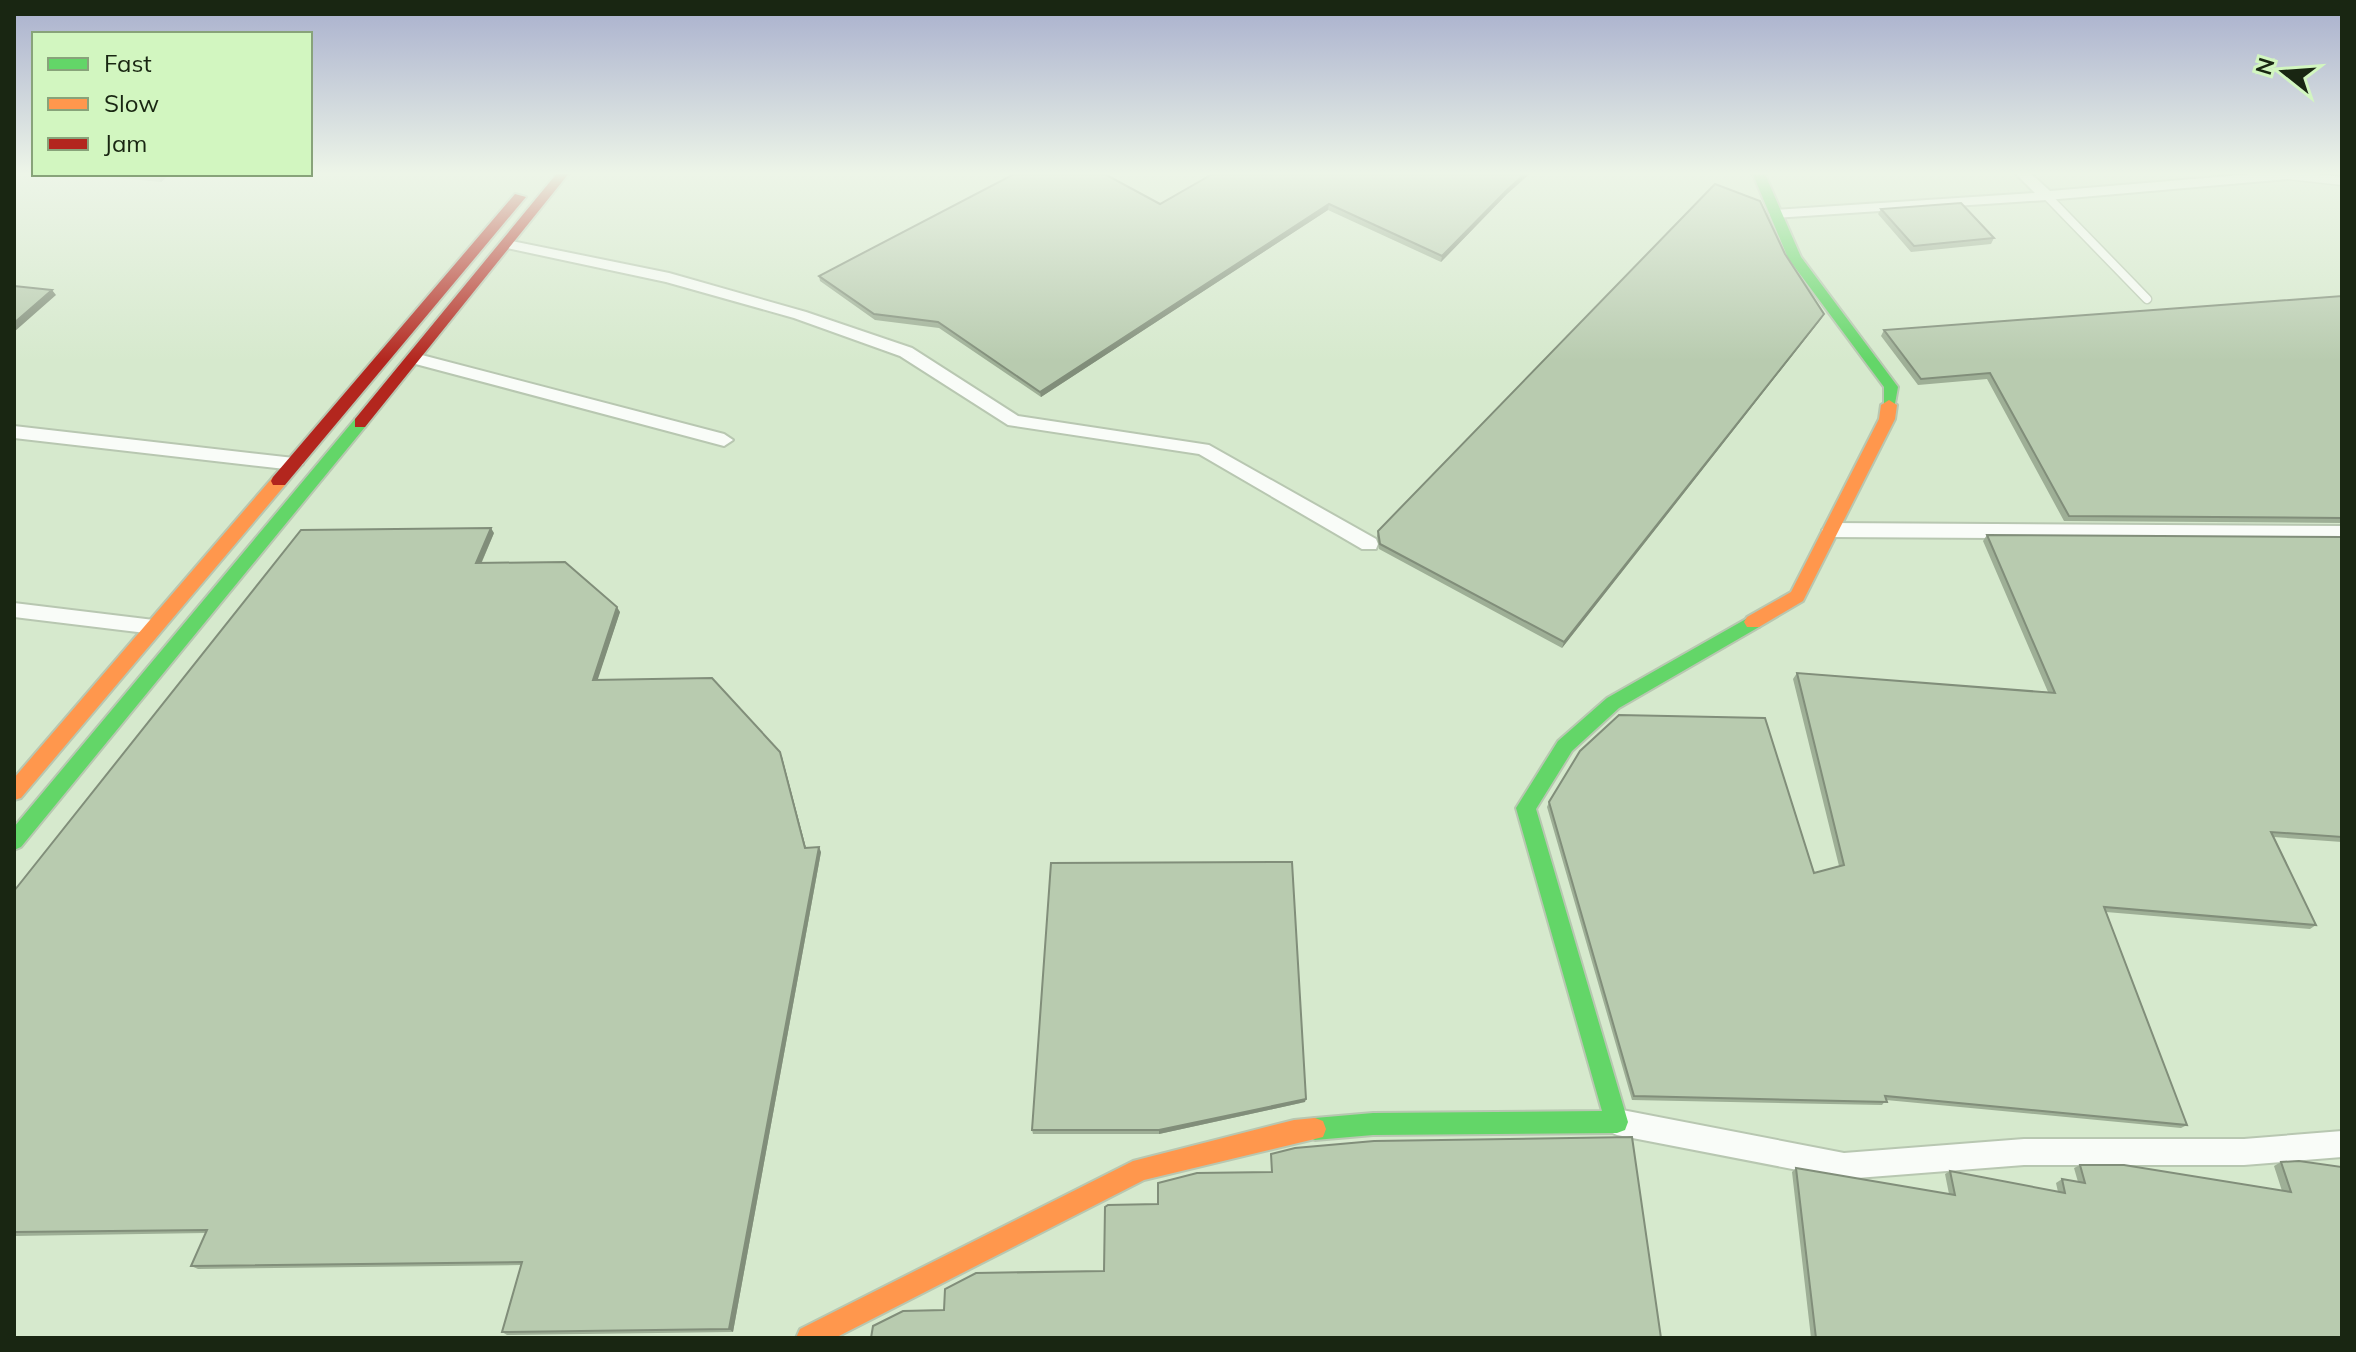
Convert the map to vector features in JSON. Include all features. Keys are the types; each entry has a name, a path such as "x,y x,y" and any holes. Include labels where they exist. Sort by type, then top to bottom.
{"street":[{"path":"14,792 488,235"},
{"path":"14,841 514,235"},
{"path":"1617,1122 1526,808 1565,746 1613,703 1797,596 1887,419 1891,387 1795,258 1785,235"},
{"path":"507,244 669,278 800,315 906,352 1014,421 1203,449 1369,544"},
{"path":"414,358 724,440"},
{"path":"14,432 325,467"},
{"path":"1831,530 2342,533"},
{"path":"14,610 154,627"},
{"path":"809,1338 1141,1169 1294,1131 1373,1124 1617,1122 1844,1166 2024,1152 2244,1152 2342,1144"}],"lane":[{"path":"2085,235 2147,299"}],"building":[{"path":"897,235 1281,235 1040,392 938,322 874,314 819,276"},
{"path":"1397,235 1463,235 1442,256"},
{"path":"1665,235 1776,235 1824,314 1564,642 1380,544 1378,531"},
{"path":"1904,235 1991,235 1994,238 1914,246"},
{"path":"14,286 52,290 14,323"},
{"path":"2342,296 2342,518 2069,516 1990,373 1921,379 1884,330"},
{"path":"491,528 476,563 565,562 617,607 593,680 712,678 780,752 805,848 819,847 729,1329 502,1332 522,1262 191,1266 207,1230 14,1232 14,891 301,530"},
{"path":"1987,535 2342,537 2342,837 2271,832 2316,925 2104,907 2187,1125 1885,1096 1887,1102 1634,1096 1549,802 1580,751 1619,715 1765,718 1814,873 1844,865 1797,673 2055,693"},
{"path":"1292,862 1306,1099 1159,1130 1032,1130 1051,863"},
{"path":"1632,1137 1661,1338 871,1338 873,1326 903,1311 944,1310 945,1289 976,1273 1104,1271 1105,1207 1158,1204 1158,1183 1197,1173 1272,1172 1271,1154 1295,1148 1374,1141"},
{"path":"2299,1161 2342,1167 2342,1338 1816,1338 1796,1168 1955,1195 1950,1171 2065,1193 2062,1179 2085,1183 2080,1165 2124,1165 2291,1192 2281,1162"}],"traffic: fast":[{"path":"1785,235 1795,258 1891,387 1889,405"},
{"path":"14,841 360,423"},
{"path":"1315,1129 1373,1124 1617,1122 1526,808 1565,746 1613,703 1753,622"}],"traffic: slow":[{"path":"1753,622 1797,596 1887,419 1889,405"},
{"path":"14,792 279,481"},
{"path":"809,1338 1141,1169 1294,1131 1315,1129"}],"traffic: jam":[{"path":"279,481 488,235"},
{"path":"360,423 513,235"}]}
